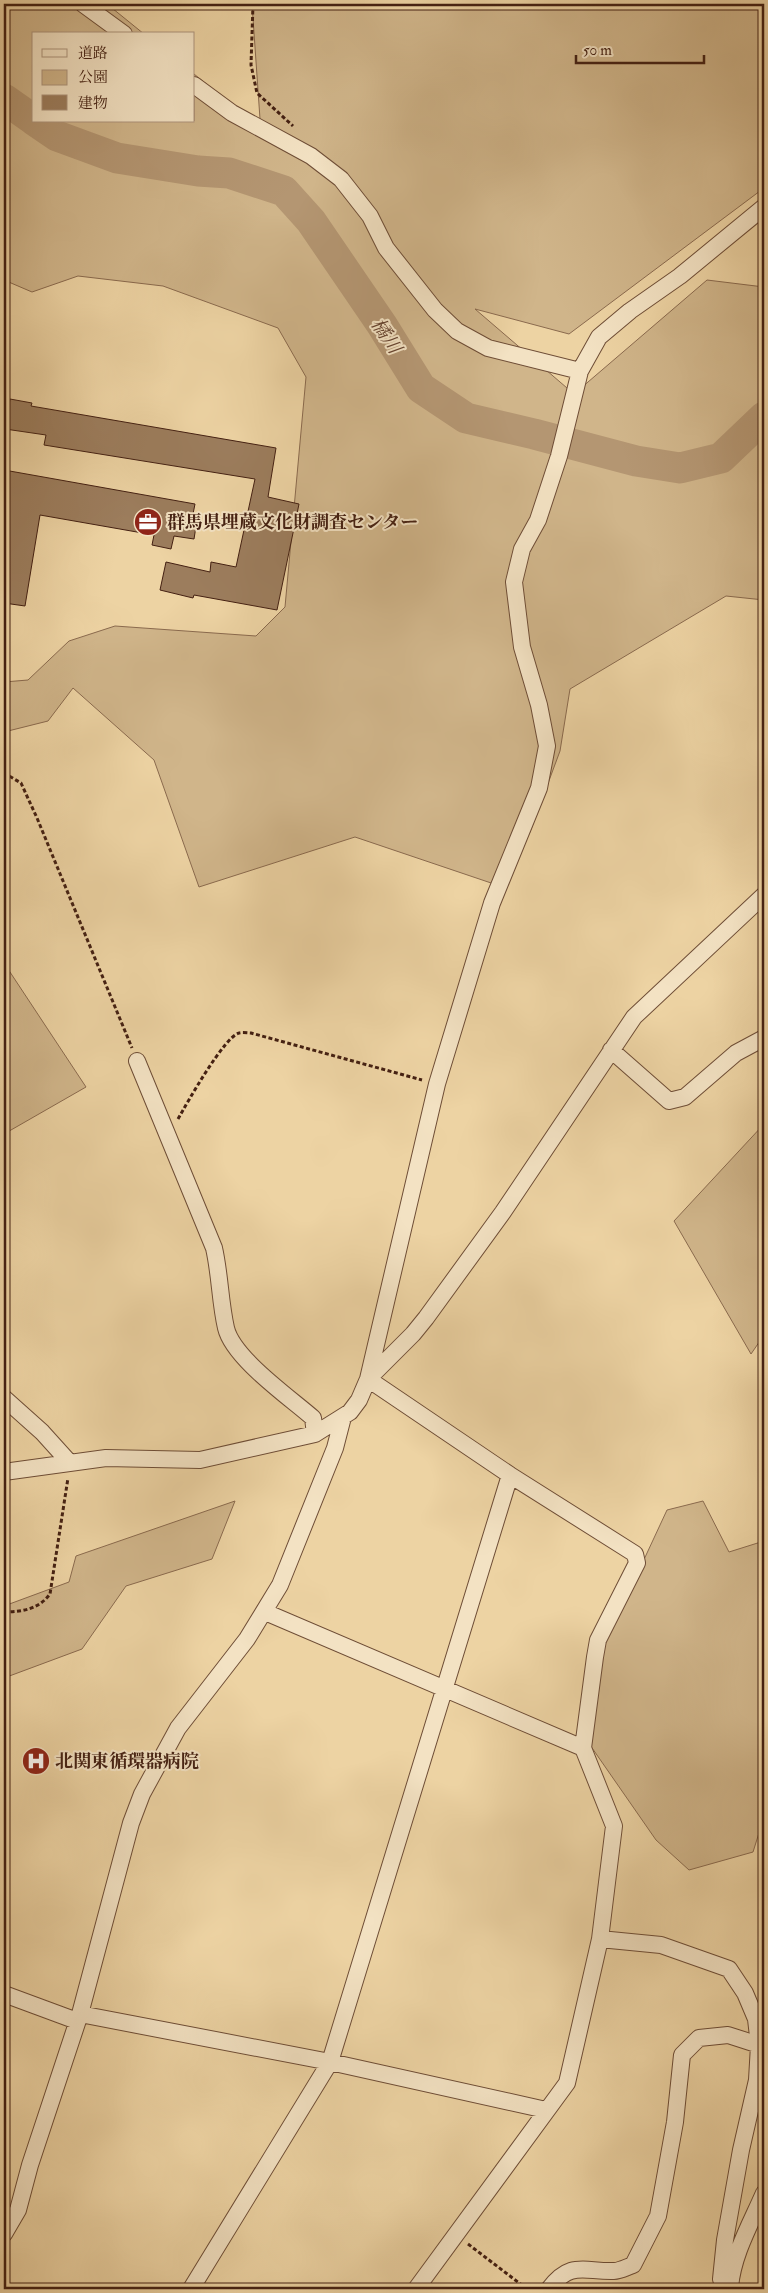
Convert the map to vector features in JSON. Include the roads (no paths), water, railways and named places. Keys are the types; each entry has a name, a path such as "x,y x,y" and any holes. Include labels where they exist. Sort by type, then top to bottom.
{"street":[{"path":"83,4 121,32"},
{"path":"195,86 232,113 311,156 341,179 370,216 392,255 435,310 457,331 488,348 580,371"},
{"path":"4,1472 106,1458 200,1460 315,1434 350,1412 359,1400 368,1379 437,1084 492,903 539,788 547,746 539,705 522,647 514,582 522,549 538,520 558,456 580,371 599,337 630,311 680,276 764,207"},
{"path":"368,1379 413,1334 426,1318 503,1212 634,1017 764,895"},
{"path":"611,1050 669,1101 685,1097 736,1053 764,1038"},
{"path":"137,1061 214,1248 219,1270 226,1330 248,1363 313,1418 315,1434"},
{"path":"368,1379 510,1475 635,1554 637,1563 598,1640 583,1748 614,1826 600,1939 567,2083 416,2289"},
{"path":"4,1398 42,1432 70,1463"},
{"path":"4,2234 18,2210 79,2018 128,1831 142,1794 178,1728 247,1639 280,1585 336,1448 343,1417"},
{"path":"191,2289 330,2062 510,1475"},
{"path":"265,1612 583,1748"},
{"path":"600,1939 661,1945 730,1969 756,2019 759,2044 757,2080 741,2150 725,2240 721,2279 724,2289"},
{"path":"4,1994 79,2018 330,2062 546,2110"},
{"path":"549,2289 556,2279 574,2269 616,2271 633,2265 658,2216 675,2122 682,2055 699,2038 728,2035 759,2044"},
{"path":"730,2289 731,2273 764,2193"}],"waterway":[{"name":"橘川","path":"4,99 32,119"},
{"name":"橘川","path":"36,122 57,136 117,158 198,171 229,173 284,191 311,221 382,325 421,388 466,418 636,461 680,468 721,458 764,417"}],"place":[{"name":"群馬県埋蔵文化財調査センター","path":"148,522"},
{"name":"北関東循環器病院","path":"36,1761"}]}
